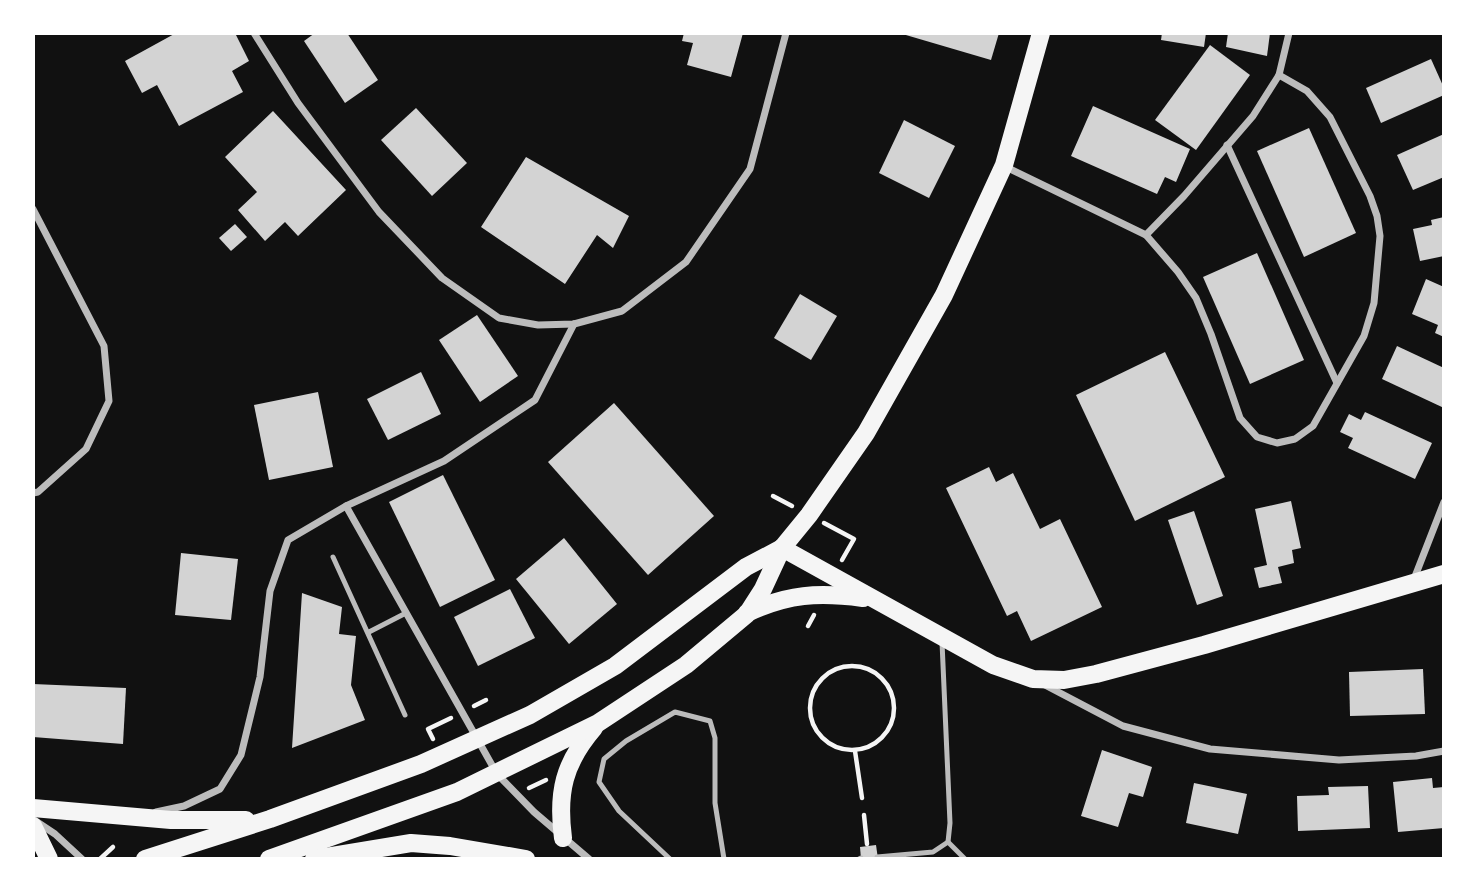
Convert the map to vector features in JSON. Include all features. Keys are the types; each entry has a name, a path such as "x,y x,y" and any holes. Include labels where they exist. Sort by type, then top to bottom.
{"main road":[{"path":"747,614 763,589 782,548 840,472 886,401 944,296 1004,165 1041,33"},
{"path":"782,548 993,665 1033,679 1064,680 1096,674 1444,574"},
{"path":"145,859 270,819 421,764 530,715 615,666 746,567 782,548"},
{"path":"269,859 457,792 598,723 686,665 747,614 780,600 805,595 834,595 873,600"},
{"path":"563,838 560,810 565,775 576,751 598,723"},
{"path":"33,808 201,822 270,819"},
{"path":"33,826 49,859"},
{"path":"314,859 411,843 450,846 526,859"}],"street":[{"path":"254,33 298,103 379,212 442,278 499,318 538,325 574,324 622,311 686,262 750,169 786,33"},
{"path":"1146,234 1184,196 1253,116 1279,75 1289,33"},
{"path":"1004,165 1146,234 1196,298 1240,418 1256,437 1277,443 1295,439 1312,426 1364,337 1371,318 1380,236 1377,216 1330,117 1307,91 1279,75"},
{"path":"1227,145 1337,383"},
{"path":"33,209 104,346 110,401 86,449 38,492 33,492"},
{"path":"131,818 184,806 220,789 241,755 260,677 270,591 288,540 346,506 444,461 535,400 574,324"},
{"path":"1412,582 1444,502"},
{"path":"346,506 497,774 525,803 589,859"},
{"path":"1033,679 1123,726 1210,749 1339,760 1416,756 1444,751"},
{"path":"33,820 55,834 82,859"}],"lane":[{"path":"333,556 405,715"},
{"path":"369,632 406,612"},
{"path":"877,857 933,852 947,842 950,823 942,638"},
{"path":"670,859 619,811 599,782 604,759 626,741 675,712 710,721 715,738 715,803 724,859"},
{"path":"947,842 965,859"}],"path":[{"path":"849,665 862,666 884,680 892,692 895,705 894,718 880,741 855,751 840,749 828,743 817,733 811,719 810,704 814,690 822,678 849,665"},
{"path":"855,751 862,798"},
{"path":"864,816 867,844"},
{"path":"100,859 113,847"}],"building":[{"path":"176,33 235,33 249,61 232,71 243,92 179,126 157,85 142,93 125,61"},
{"path":"315,33 347,33 378,80 345,103 304,41"},
{"path":"684,33 743,33 731,77 687,65 693,43 682,41"},
{"path":"899,33 999,33 991,60"},
{"path":"1162,33 1206,33 1204,47 1161,40"},
{"path":"1228,33 1270,33 1267,56 1226,47"},
{"path":"1210,45 1250,75 1196,150 1155,120"},
{"path":"1431,59 1444,88 1444,95 1381,123 1366,88"},
{"path":"1093,106 1190,149 1176,182 1165,177 1157,194 1071,156"},
{"path":"416,108 467,163 432,196 381,140"},
{"path":"273,111 346,190 298,236 285,222 265,241 238,210 257,192 225,157"},
{"path":"904,120 955,146 929,198 879,173"},
{"path":"1309,128 1356,233 1304,257 1257,151"},
{"path":"1444,134 1444,177 1413,190 1397,155"},
{"path":"526,157 629,216 613,248 597,235 565,284 481,227"},
{"path":"1444,217 1444,256 1420,261 1413,229 1432,225 1431,220"},
{"path":"235,224 247,237 231,251 219,238"},
{"path":"1257,253 1304,360 1250,384 1203,277"},
{"path":"1426,279 1444,287 1444,337 1435,333 1438,325 1412,314"},
{"path":"800,294 837,316 811,360 774,338"},
{"path":"477,315 518,376 480,402 439,340"},
{"path":"1397,346 1444,368 1444,408 1382,379"},
{"path":"1165,352 1225,477 1135,521 1076,395"},
{"path":"421,372 441,414 388,440 367,399"},
{"path":"318,392 333,467 269,480 254,405"},
{"path":"614,403 714,516 648,575 548,462"},
{"path":"1365,412 1432,443 1415,479 1348,448 1353,438 1340,432 1349,414 1361,420"},
{"path":"989,467 996,482 1013,473 1040,529 1060,519 1102,607 1031,641 1017,611 1007,616 946,488"},
{"path":"443,475 495,580 440,607 389,502"},
{"path":"1291,501 1301,548 1292,550 1294,563 1278,567 1282,583 1259,588 1254,568 1267,565 1255,509"},
{"path":"1194,511 1223,596 1197,605 1168,520"},
{"path":"564,538 617,604 569,644 516,579"},
{"path":"181,553 238,559 231,620 175,615"},
{"path":"510,589 535,638 478,666 454,617"},
{"path":"302,593 342,607 339,634 356,636 351,685 365,720 292,748"},
{"path":"1423,669 1425,714 1350,716 1349,672"},
{"path":"33,684 126,688 123,744 33,737"},
{"path":"1102,750 1152,767 1143,797 1129,793 1118,827 1081,816"},
{"path":"1432,778 1433,788 1444,787 1444,828 1398,832 1393,782"},
{"path":"1194,783 1247,794 1238,834 1186,823"},
{"path":"1368,786 1370,828 1298,831 1297,796 1329,795 1328,787"},
{"path":"876,845 878,859 861,859 860,847"}]}
